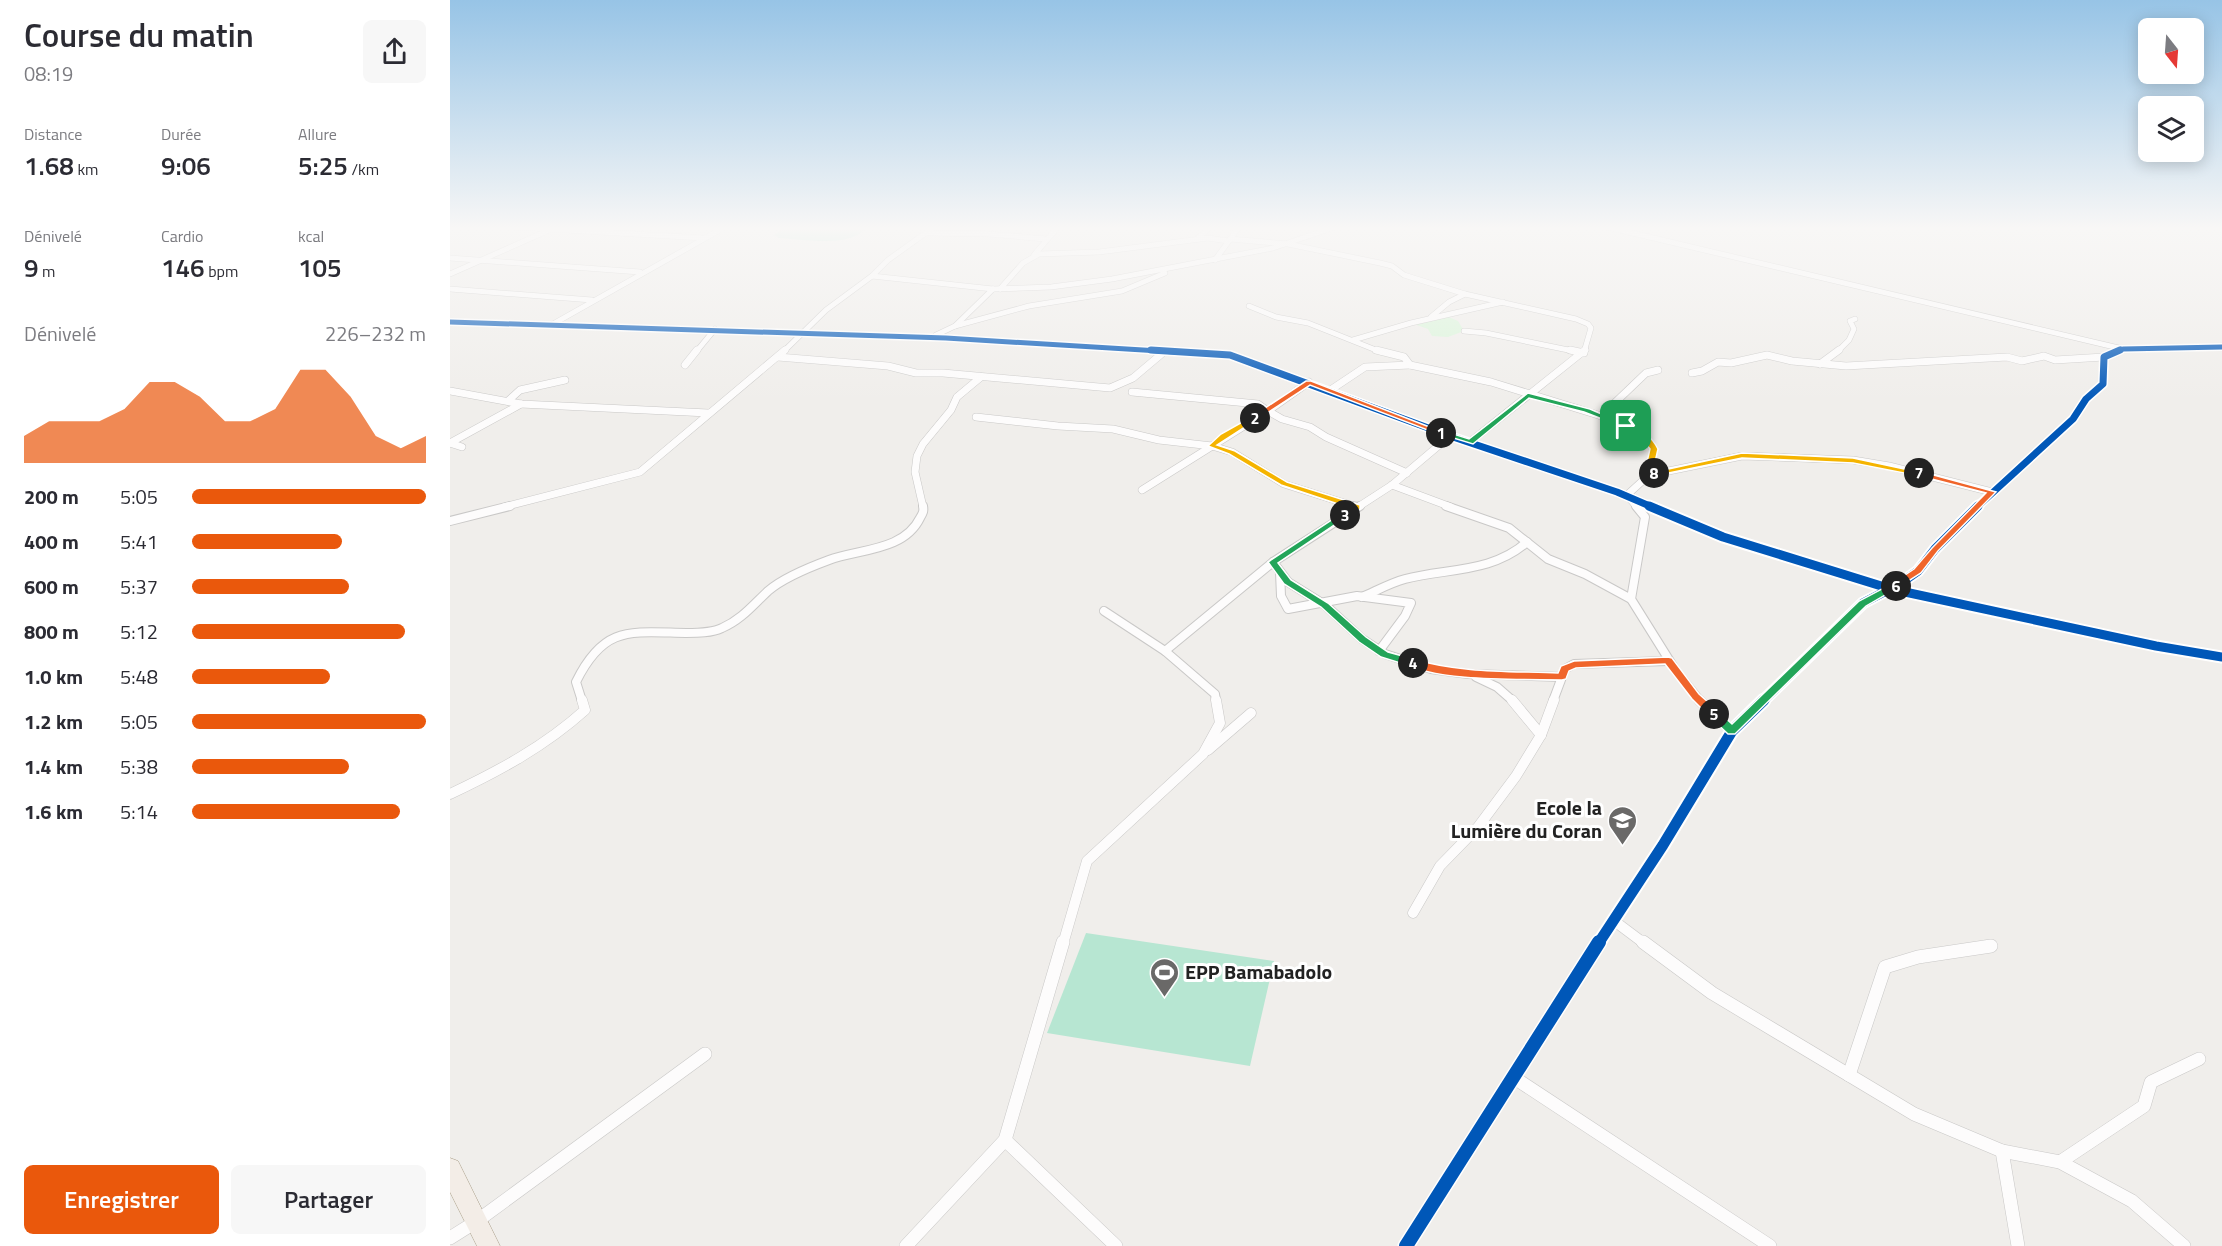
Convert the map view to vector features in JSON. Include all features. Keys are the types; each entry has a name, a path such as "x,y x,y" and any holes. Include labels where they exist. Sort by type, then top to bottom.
{"main road":[{"path":"450,1169 489,1246"}],"street":[{"path":"553,324 618,285"},
{"path":"450,521 634,475 778,357 802,332 861,285"},
{"path":"847,296 870,285"},
{"path":"957,285 1000,289 1064,285"},
{"path":"1000,289 1003,285"},
{"path":"955,326 1029,306 1122,291 1136,285"},
{"path":"1437,285 1465,294 1576,319 1588,324 1591,328 1584,353 1470,442"},
{"path":"1853,285 2123,349 2222,347"},
{"path":"450,289 592,300"},
{"path":"927,337 943,333 955,326 993,289"},
{"path":"1429,319 1449,302 1465,294"},
{"path":"1353,340 1429,319 1504,302"},
{"path":"1249,306 1276,317 1308,323 1378,351 1404,357 1410,365"},
{"path":"1820,364 1845,346 1853,335 1854,329 1850,321 1855,319"},
{"path":"450,322 927,337 1230,355 1309,382 1450,436 1627,495 1723,537 1891,589 2156,646 2222,657"},
{"path":"685,364 715,329"},
{"path":"1464,331 1486,333 1584,353"},
{"path":"1692,373 1702,371 1718,362 1731,363 1761,355 1846,366 1955,358 2007,357 2022,361 2044,356 2055,360 2104,357 2123,349"},
{"path":"778,357 888,366 916,373 1110,388 1121,385 1149,367 1165,351"},
{"path":"1406,1246 1663,845 1732,731 1863,603 1891,589 1918,571 1935,549 1992,492 2073,419 2086,399 2103,384 2104,357"},
{"path":"1329,391 1365,367 1410,365 1494,383 1632,428 1649,439 1654,449 1648,475"},
{"path":"1601,416 1646,373 1659,370"},
{"path":"450,794 484,778 572,723 585,710 576,682 586,662 614,637 630,632 695,633 721,629 747,613 769,590 795,576 829,560 902,540 915,529 924,510 915,472 917,456 957,397 981,377"},
{"path":"508,401 520,390 565,381"},
{"path":"1142,490 1224,436 1268,411 1309,382"},
{"path":"450,391 521,404 708,413"},
{"path":"1131,392 1258,404 1282,419 1310,427 1326,437 1407,473"},
{"path":"450,443 477,427 502,417 521,404"},
{"path":"976,417 1058,426 1113,429 1159,440 1212,446 1232,452 1284,484 1357,507"},
{"path":"1165,651 1273,562 1392,485 1450,436"},
{"path":"450,443 462,447"},
{"path":"1627,495 1648,475 1742,456 1847,460 1889,466 1992,492"},
{"path":"1392,485 1413,495 1495,522 1522,534 1527,542 1546,559 1578,571 1631,599 1668,661 1696,697 1732,731"},
{"path":"1627,495 1645,517 1631,599"},
{"path":"1361,597 1403,580 1445,574 1489,563 1521,548 1527,542"},
{"path":"1273,562 1288,582 1319,602 1362,639 1384,654 1431,669 1468,674 1562,677"},
{"path":"1280,571 1281,596 1288,609 1340,597 1411,603 1405,616 1379,651"},
{"path":"1104,611 1165,651 1215,694 1220,723 1203,754"},
{"path":"1413,913 1440,866 1478,828 1516,776 1541,735 1565,669 1574,664 1668,661"},
{"path":"1468,674 1494,683 1513,700 1541,735"},
{"path":"906,1246 1005,1140 1087,861 1251,713"},
{"path":"1613,920 1712,993 1914,1114 2002,1151 2060,1162 2132,1201 2184,1246"},
{"path":"1849,1075 1885,968 1918,957 1991,946"},
{"path":"450,1239 705,1054"},
{"path":"2060,1162 2144,1106 2151,1082 2199,1059"},
{"path":"1513,1077 1770,1246"},
{"path":"1005,1140 1116,1246"},
{"path":"2002,1151 2018,1246"}],"green space":[{"path":"1444,315 1458,321 1464,331 1448,337 1432,336 1428,329 1411,323"},
{"name":"EPP Bamabadolo","path":"1086,933 1274,961 1250,1066 1047,1033"}],"cycle path":[{"path":"450,322 946,338 1230,355 1450,436 1617,492 1723,537 1891,589 2156,646 2222,657"},
{"path":"1406,1246 1663,845 1732,731 1863,603 1901,583 1918,571 1935,549 1992,492 2073,419 2086,399 2103,384 2104,357 2123,349 2222,347"}],"place":[{"name":"Ecole la Lumière du Coran","path":"1623,846"},
{"name":"EPP Bamabadolo","path":"1164,998"}],"route":[{"path":"1309,382 1352,400 1470,442 1528,395 1587,411 1626,426 1649,439 1654,449 1648,475 1742,456 1847,460 1889,466 1992,492 1935,549 1918,571 1901,583 1863,603 1732,731 1696,697 1668,661 1574,664 1565,669 1562,677 1468,674 1431,669 1384,654 1362,639 1325,605 1288,582 1273,562 1357,507 1284,484 1232,452 1212,446 1309,382"}]}
